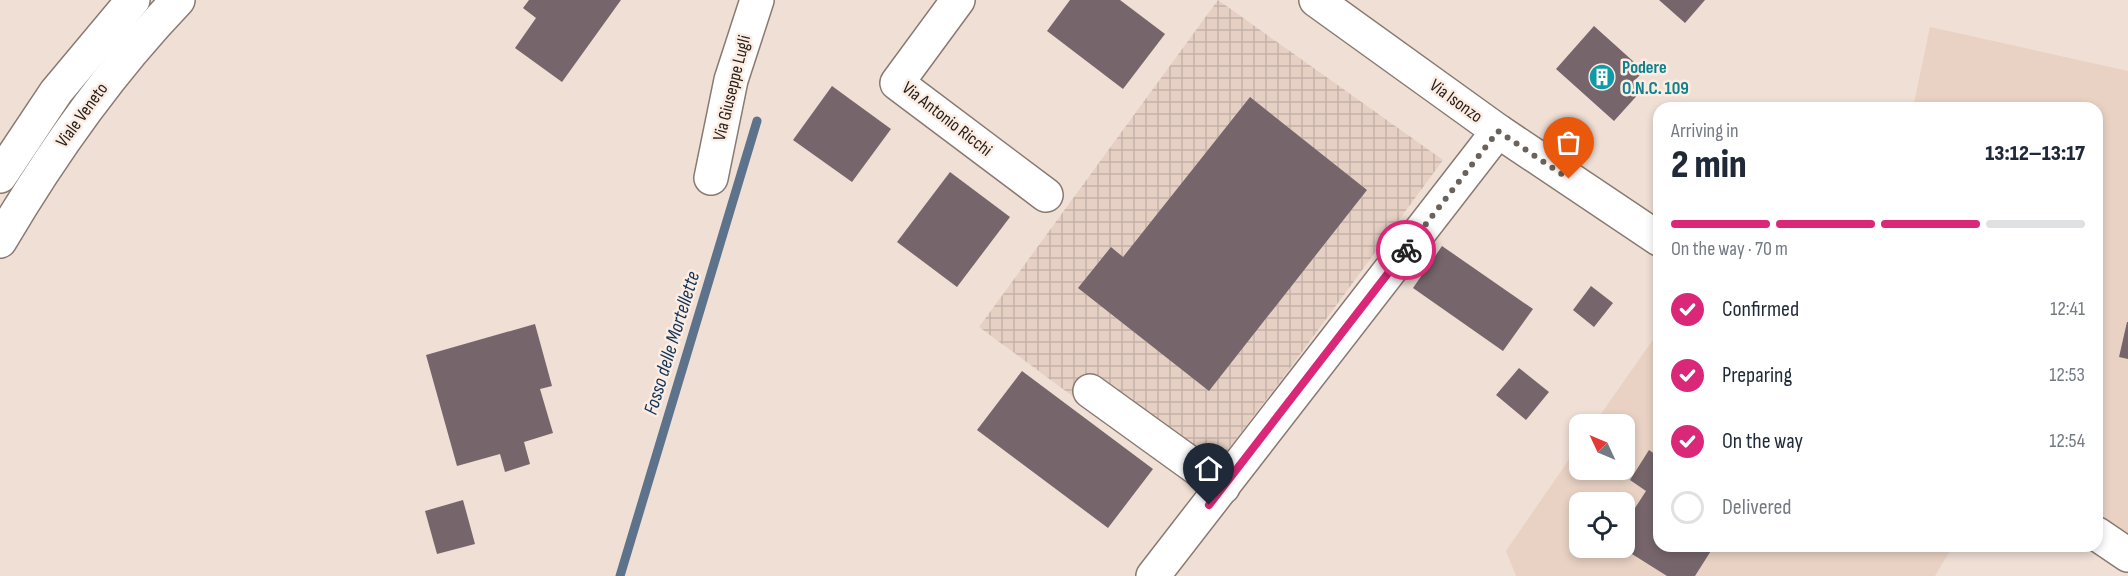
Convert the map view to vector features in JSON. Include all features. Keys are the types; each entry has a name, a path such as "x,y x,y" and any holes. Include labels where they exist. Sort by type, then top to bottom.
{"street":[{"name":"Viale Veneto","path":"0,176 56,92 133,0"},
{"name":"Viale Veneto","path":"0,241 41,173 86,108 120,65 178,0"},
{"name":"Via Giuseppe Lugli","path":"711,178 731,80 757,0"},
{"name":"Via Antonio Ricchi","path":"958,0 897,83 1046,195"},
{"name":"Via Isonzo","path":"1316,0 1498,131 1653,235"},
{"path":"1153,576 1498,131"},
{"path":"1090,390 1223,488"},
{"path":"2103,538 2128,555"}],"shaded area":[{"path":"1218,0 1443,160 1198,489 979,327"},
{"path":"1930,27 2128,71 2128,537 2103,521 2103,102 1914,102"},
{"path":"1653,340 1653,552 1949,552 1935,576 1516,576 1506,551 1569,460 1569,480 1635,480 1635,414 1601,414"}],"building":[{"path":"529,0 621,0 562,82 515,48 536,18 523,8"},
{"path":"1070,0 1120,0 1165,34 1123,89 1047,31"},
{"path":"1659,0 1705,0 1685,23"},
{"name":"Podere O.N.C. 109","path":"1594,26 1644,71 1633,82 1642,90 1614,121 1556,69"},
{"path":"832,86 891,129 852,182 793,140"},
{"path":"1250,97 1367,190 1209,391 1078,288 1111,247 1123,257"},
{"path":"950,172 1010,217 957,287 897,242"},
{"path":"1442,246 1533,309 1503,351 1413,288"},
{"path":"1591,286 1613,303 1594,327 1573,310"},
{"path":"2128,322 2128,359 2119,357"},
{"path":"535,324 552,386 540,389 553,433 524,442 530,464 505,472 500,454 457,466 426,355"},
{"path":"1519,368 1549,392 1526,420 1496,395"},
{"path":"1022,371 1153,469 1108,528 977,430"},
{"path":"1649,450 1653,453 1653,552 1710,552 1695,576 1667,576 1635,556 1635,508 1646,491 1630,480 1635,480 1635,472"},
{"path":"463,500 475,544 437,554 425,511"}],"waterway":[{"name":"Fosso delle Mortellette","path":"620,576 757,121"}],"way so far":[{"path":"1406,250 1498,131 1569,179"}],"place":[{"name":"Podere O.N.C. 109","path":"1602,77"}],"route":[{"path":"1209,505 1406,250"}]}
